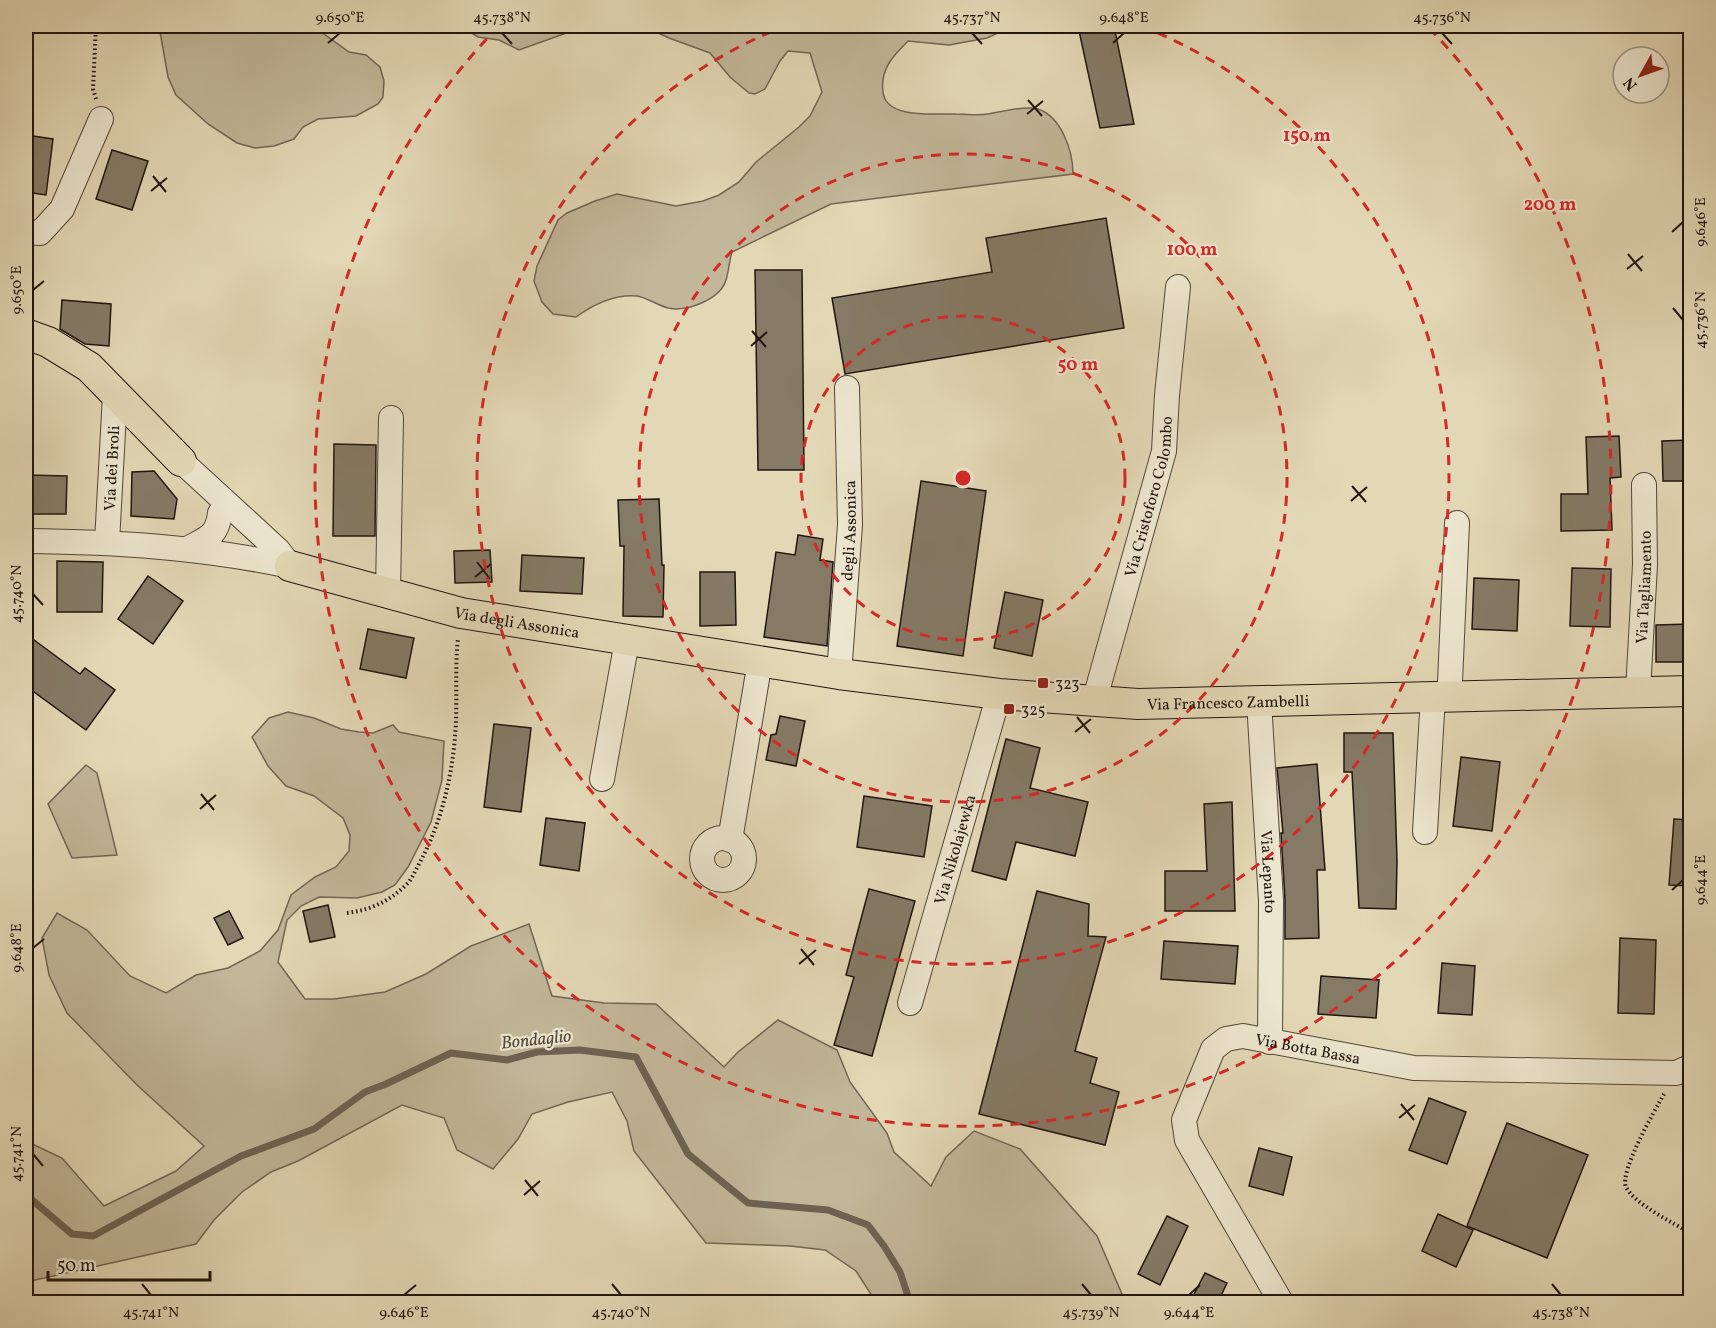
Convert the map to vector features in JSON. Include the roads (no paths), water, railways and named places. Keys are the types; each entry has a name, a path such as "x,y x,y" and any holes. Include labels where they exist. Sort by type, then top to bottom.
{"main road":[{"path":"26,334 48,342 89,367 181,461"},
{"name":"Via degli Assonica","path":"290,566 461,613 839,674 1005,695"},
{"name":"Via Francesco Zambelli","path":"1005,695 1138,704 1690,691"}],"street":[{"path":"26,232 40,233 62,209 101,119"},
{"name":"Via Cristoforo Colombo","path":"1094,702 1164,451 1178,287"},
{"name":"degli Assonica","path":"839,674 850,525 847,388"},
{"name":"Via dei Broli","path":"107,542 115,395"},
{"path":"388,593 391,418"},
{"path":"181,461 220,513 249,544 260,560"},
{"path":"181,461 278,550 290,566"},
{"name":"Via Tagliamento","path":"1638,691 1645,565 1644,485"},
{"path":"187,549 212,536 218,526 220,513"},
{"path":"1425,832 1440,696 1450,682 1457,523"},
{"name":"Via degli Assonica","path":"26,541 107,542 187,549 290,566"},
{"path":"602,779 627,641"},
{"path":"730,840 760,661"},
{"name":"Via Nikolajewka","path":"910,1003 1005,695"},
{"name":"Via Lepanto","path":"1259,701 1271,900 1270,1042"},
{"name":"Via Botta Bassa","path":"1281,1302 1187,1140 1184,1120 1213,1049 1226,1039 1243,1036 1414,1068 1683,1070"}],"waterway":[{"name":"Bondaglio","path":"26,1199 32,1200 72,1234 93,1236 241,1156 314,1129 365,1092 451,1053 507,1060 537,1052 580,1050 636,1057 688,1154 748,1203 828,1210 868,1225 900,1272 910,1302"}],"place":[{"name":"323","path":"1043,683"},
{"name":"325","path":"1009,709"}]}
